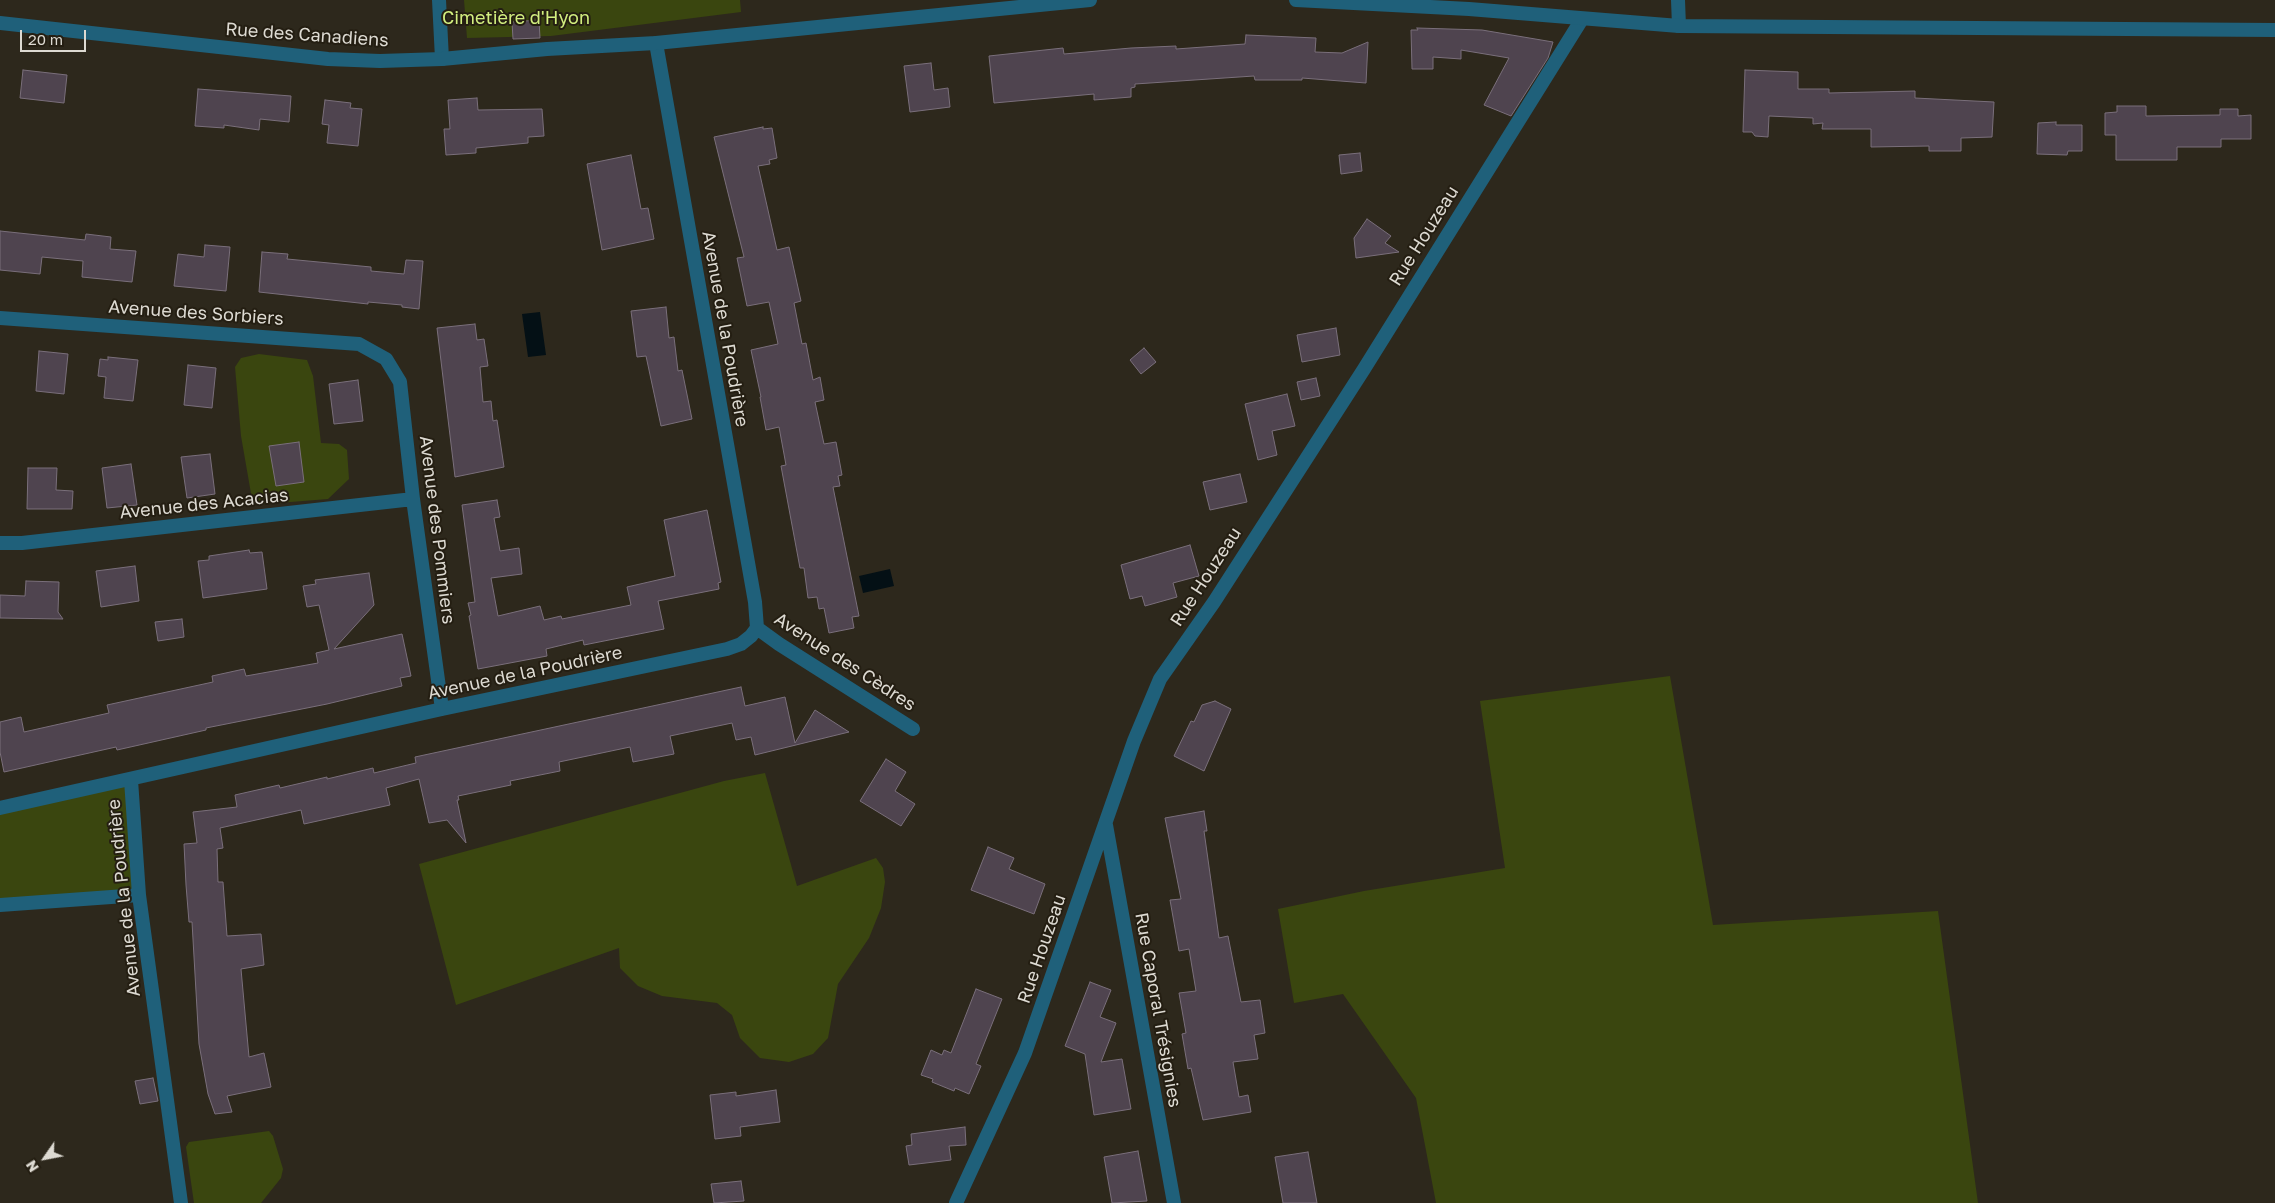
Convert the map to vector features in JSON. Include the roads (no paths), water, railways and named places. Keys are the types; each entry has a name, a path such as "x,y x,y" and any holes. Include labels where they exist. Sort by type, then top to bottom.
{"street":[{"path":"439,0 442,59"},
{"name":"Rue des Canadiens","path":"0,23 328,59 380,61 442,59 547,49 656,43 929,14 1090,0"},
{"path":"1296,0 1469,9 1679,26 2275,30"},
{"path":"1678,0 1679,26"},
{"name":"Rue Houzeau","path":"956,1203 1025,1053 1119,786 1160,679 1214,602 1364,369 1582,19"},
{"name":"Avenue de la Poudrière","path":"181,1203 139,895 131,780 442,709 727,649 741,644 757,628 755,602 656,43"},
{"name":"Avenue des Sorbiers","path":"0,318 359,344 386,359"},
{"name":"Avenue des Pommiers","path":"386,359 400,382 413,499 442,709"},
{"name":"Avenue des Acacias","path":"0,543 22,543 413,499"},
{"name":"Avenue des Cèdres","path":"757,628 913,729"},
{"path":"0,808 131,780"},
{"name":"Rue Caporal Trésignies","path":"1106,823 1174,1203"},
{"path":"0,905 139,895"}],"park label":[{"name":"Cimetière d'Hyon","path":"516,18"}]}
